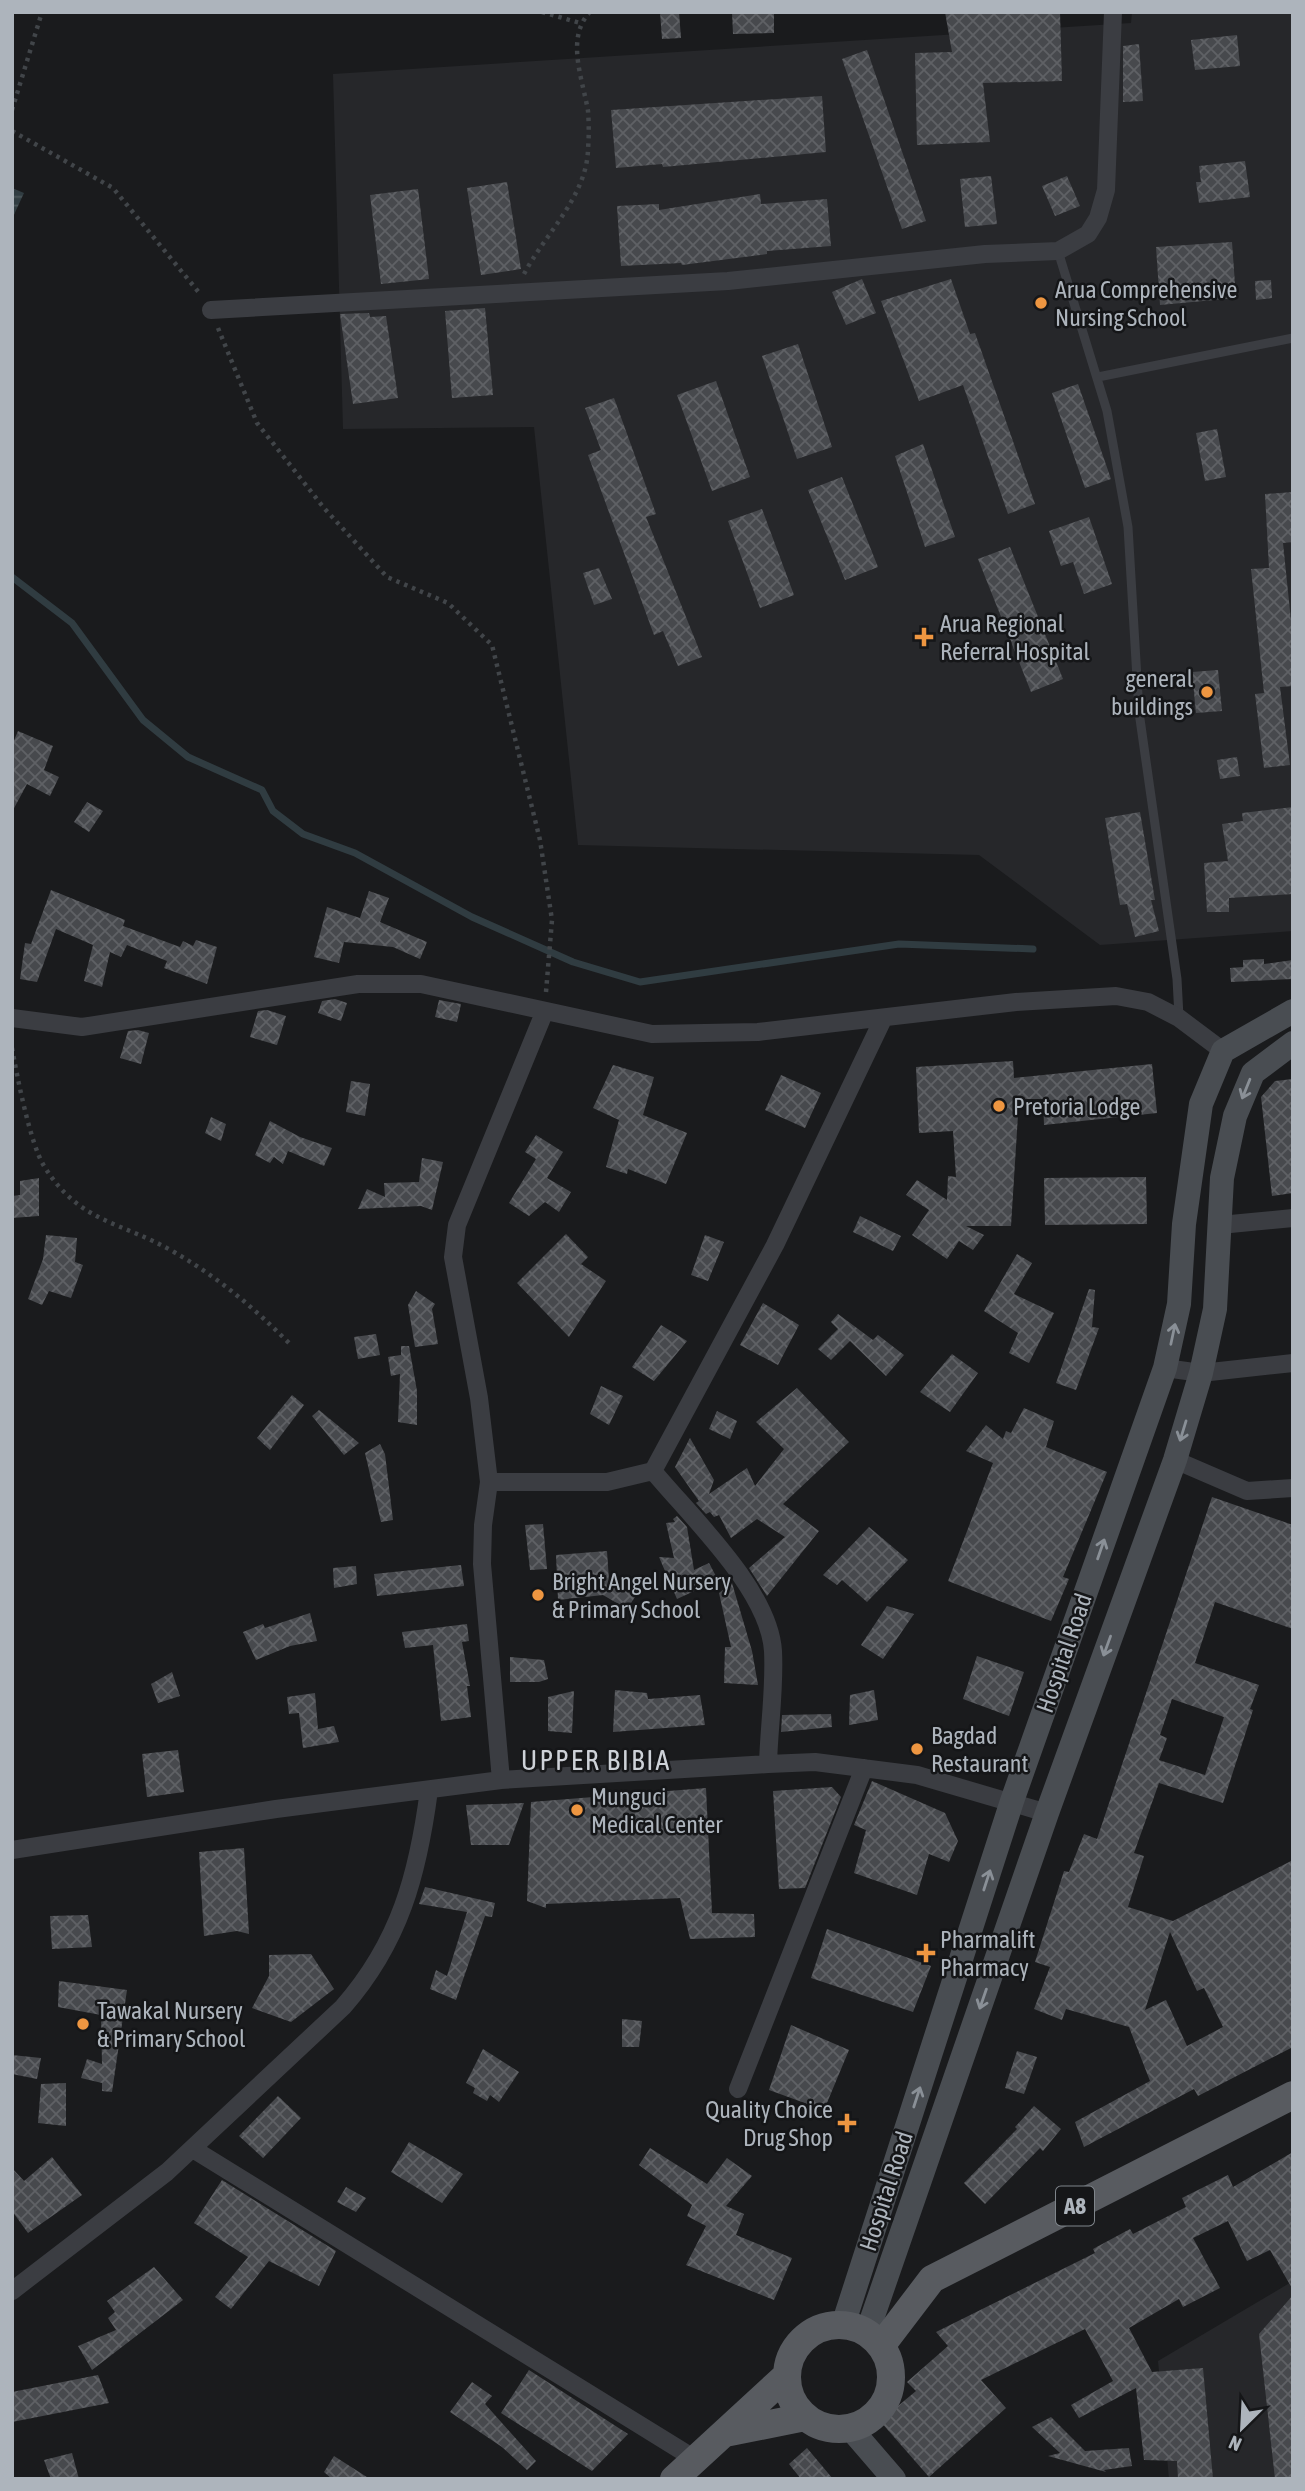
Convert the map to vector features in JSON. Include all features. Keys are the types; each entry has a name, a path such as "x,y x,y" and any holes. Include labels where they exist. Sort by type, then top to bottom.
{"main road":[{"path":"1223,1051 1293,1011"},
{"name":"Hospital Road","path":"864,2335 1047,1812 1175,1460 1201,1373 1215,1309 1222,1178 1235,1116 1253,1073 1293,1042"},
{"name":"Hospital Road","path":"864,2335 1012,1801 1165,1368 1180,1304 1184,1224 1201,1104 1223,1051"},
{"name":"A8","path":"864,2335 932,2279 1293,2095"},
{"path":"822,2327 864,2335 890,2365 891,2386 883,2405 869,2420 850,2428 826,2428 805,2417 790,2398 786,2376 790,2355 803,2337 822,2327"},
{"path":"674,2479 786,2376"},
{"path":"724,2433 805,2417"},
{"path":"850,2428 894,2479"}],"street":[{"path":"211,310 727,281 985,254 1058,251 1088,234 1098,218 1106,190 1113,12"},
{"path":"12,1018 82,1027 358,984 421,984 514,1002 544,1013 652,1034 758,1032 1016,1002 1116,996 1148,1002 1179,1018 1223,1051"},
{"path":"501,1780 482,1564 489,1482 479,1398 453,1257 457,1226 544,1013"},
{"path":"489,1482 607,1482 653,1471 664,1457 775,1245 883,1019"},
{"path":"1220,1225 1293,1219"},
{"path":"1165,1368 1201,1373 1293,1363"},
{"path":"1175,1460 1247,1491 1293,1488"},
{"path":"653,1471 754,1593 765,1617 773,1650 768,1764"},
{"path":"12,1850 276,1809 501,1780 815,1762 916,1775 1047,1812"},
{"path":"738,2089 864,1768"},
{"path":"12,2291 192,2149 343,2007 365,1982 394,1931 408,1894 421,1852 429,1790"},
{"path":"192,2149 695,2459"}],"lane":[{"path":"1058,251 1098,377 1128,527 1139,712 1177,979 1179,1018"},
{"path":"1098,377 1293,338"}],"path":[{"path":"12,110 42,12"},
{"path":"542,12 580,23"},
{"path":"515,293 526,270 577,190 589,153 588,112 580,75 578,45 580,23 590,12"},
{"path":"12,131 113,188 211,310 257,423 324,508 387,577 448,603 492,645 537,820 552,920 544,1013"},
{"path":"12,1048 19,1085 43,1164 74,1205 107,1224 172,1251 245,1299 290,1344"}],"shaded area":[{"name":"Arua Regional Referral Hospital","path":"1132,12 1293,12 1293,931 1100,945 979,855 578,845 534,427 343,429 333,74 1131,23"},
{"path":"12,188 24,193 12,219"},
{"path":"1293,2281 1293,2479 1169,2479 1158,2361"}],"building":[{"path":"660,12 679,12 681,38 662,39"},
{"path":"732,12 774,12 774,33 733,34"},
{"path":"945,12 1060,12 1062,81 983,83 990,142 917,145 915,53 952,52"},
{"path":"1237,35 1240,66 1195,70 1191,40"},
{"path":"1139,44 1143,101 1123,102 1123,46"},
{"path":"867,50 926,221 902,229 842,59"},
{"path":"822,96 826,152 663,167 662,164 616,168 611,110"},
{"path":"1245,161 1250,197 1199,203 1196,182 1201,182 1199,166"},
{"path":"991,176 997,224 965,227 960,179"},
{"path":"1067,176 1080,206 1055,216 1042,186"},
{"path":"507,182 521,269 481,275 467,188"},
{"path":"418,189 429,279 381,284 370,195"},
{"path":"760,194 761,204 827,199 831,246 767,251 767,254 682,265 621,266 617,206 659,204 659,210"},
{"path":"1232,242 1236,298 1160,305 1156,247"},
{"path":"862,279 876,313 846,325 832,292"},
{"path":"951,279 970,334 975,333 1035,504 1008,514 963,385 919,401 881,301"},
{"path":"1271,280 1272,298 1256,300 1255,281"},
{"path":"485,308 493,395 452,398 445,311"},
{"path":"369,313 370,317 386,316 398,398 353,404 340,314"},
{"path":"798,344 832,447 797,459 762,356"},
{"path":"716,381 750,477 712,491 677,395"},
{"path":"1078,384 1111,479 1085,488 1052,393"},
{"path":"614,398 656,514 646,517 702,657 678,666 663,631 654,635 588,455 601,450 585,408"},
{"path":"1217,429 1226,477 1205,481 1196,433"},
{"path":"923,444 955,537 925,547 895,456"},
{"path":"842,477 878,567 845,580 808,490"},
{"path":"1293,492 1293,542 1283,543 1293,640 1293,686 1280,687 1290,765 1264,768 1255,694 1264,693 1251,569 1269,568 1265,494"},
{"path":"762,509 794,595 760,608 728,521"},
{"path":"1089,517 1112,584 1084,594 1073,562 1061,566 1049,531"},
{"path":"1010,547 1063,679 1031,692 978,559"},
{"path":"599,568 612,599 594,605 583,573"},
{"name":"general buildings","path":"1218,670 1222,711 1196,713 1192,672"},
{"path":"18,731 53,746 44,770 59,777 50,796 27,784 12,812 12,745"},
{"path":"1237,757 1240,776 1220,779 1217,760"},
{"path":"87,802 103,811 89,832 74,822"},
{"path":"1293,807 1293,894 1229,898 1229,912 1207,912 1204,863 1228,861 1222,824 1243,821 1242,813"},
{"path":"1140,812 1155,900 1151,900 1159,931 1135,937 1127,904 1120,905 1105,818"},
{"path":"51,890 125,920 123,926 180,947 183,941 193,946 196,940 217,947 207,984 164,968 167,961 127,945 121,957 110,952 102,987 84,981 93,945 56,929 37,982 20,979 25,943 31,944"},
{"path":"369,891 389,898 380,922 427,942 420,959 393,947 344,942 339,963 314,957 327,907 360,918"},
{"path":"1264,959 1264,964 1293,960 1293,979 1231,982 1230,968 1243,967 1243,960"},
{"path":"335,999 347,1003 341,1021 318,1013 322,1001"},
{"path":"439,1000 461,1004 457,1022 435,1017"},
{"path":"267,1010 286,1016 277,1045 250,1037 258,1011"},
{"path":"128,1031 149,1033 141,1064 120,1058"},
{"path":"1013,1061 1014,1078 1152,1064 1157,1113 1044,1125 1043,1099 1019,1099 1011,1226 966,1226 984,1235 973,1250 959,1241 947,1259 912,1235 929,1210 906,1195 917,1180 947,1200 948,1176 956,1177 953,1131 919,1133 916,1067"},
{"path":"613,1065 654,1077 643,1115 687,1133 666,1184 628,1169 627,1174 606,1167 619,1120 593,1108"},
{"path":"781,1075 821,1093 805,1128 765,1110"},
{"path":"1293,1079 1293,1193 1272,1196 1261,1097 1275,1081"},
{"path":"351,1081 370,1084 365,1116 346,1112"},
{"path":"211,1117 226,1124 221,1141 205,1133"},
{"path":"270,1121 300,1137 332,1148 324,1166 288,1151 283,1164 274,1157 270,1163 255,1155"},
{"path":"536,1135 563,1152 547,1178 571,1192 559,1212 545,1202 529,1216 509,1203 536,1159 525,1152"},
{"path":"422,1158 443,1162 432,1210 421,1206 358,1209 367,1189 385,1197 384,1183 419,1182"},
{"path":"1146,1177 1147,1224 1045,1225 1044,1178"},
{"path":"39,1178 39,1216 12,1218 12,1196 20,1195 20,1181"},
{"path":"860,1216 901,1236 893,1251 853,1232"},
{"path":"566,1234 588,1257 581,1264 606,1281 569,1337 517,1283"},
{"path":"46,1235 77,1238 75,1262 83,1265 71,1298 49,1291 42,1305 28,1299 43,1259"},
{"path":"705,1235 724,1242 708,1281 691,1275"},
{"path":"1017,1254 1032,1263 1014,1294 1054,1313 1029,1363 1009,1353 1018,1333 984,1311"},
{"path":"1089,1289 1095,1290 1092,1327 1099,1328 1076,1390 1056,1383"},
{"path":"416,1291 435,1304 432,1309 438,1344 415,1347 408,1305"},
{"path":"763,1303 799,1325 778,1365 740,1345"},
{"path":"838,1314 873,1340 878,1335 904,1355 886,1376 850,1341 831,1360 818,1349 838,1329 831,1322"},
{"path":"661,1325 687,1341 654,1381 632,1367"},
{"path":"376,1334 380,1355 358,1359 354,1337"},
{"path":"401,1346 409,1346 417,1391 417,1425 398,1422 400,1374 391,1376 388,1357 401,1355"},
{"path":"952,1354 978,1373 950,1412 920,1392"},
{"path":"601,1386 623,1396 609,1425 590,1414"},
{"path":"797,1388 849,1442 783,1504 819,1531 767,1596 749,1568 785,1537 757,1519 731,1538 719,1515 714,1517 710,1512 706,1514 696,1503 699,1501 675,1467 690,1438 714,1480 709,1494 747,1468 755,1486 784,1449 756,1422"},
{"path":"292,1395 304,1405 270,1450 257,1438"},
{"path":"1024,1408 1054,1421 1046,1447 1107,1472 1063,1577 1069,1579 1051,1621 948,1581 993,1463 966,1451 986,1425 1003,1439 1006,1431 1011,1433"},
{"path":"319,1410 359,1443 344,1455 312,1416"},
{"path":"717,1411 737,1421 730,1439 709,1429"},
{"path":"380,1444 385,1454 393,1520 381,1522 365,1453"},
{"path":"1212,1497 1293,1525 1293,1629 1215,1602 1195,1663 1259,1685 1223,1803 1159,1783 1134,1853 1144,1856 1128,1907 1173,1921 1293,1860 1293,2047 1198,2096 1194,2089 1084,2147 1075,2122 1150,2081 1129,2027 1066,2009 1062,2020 1034,2009 1050,1967 1035,1962 1064,1871 1069,1872 1084,1834 1097,1839","holes":["1172,1699 1224,1717 1205,1775 1159,1760 1167,1738 1160,1735","1170,1932 1197,1991 1204,1988 1223,2027 1187,2046 1166,2000 1145,2010"]},
{"path":"677,1516 687,1527 694,1570 709,1563 718,1580 677,1599 659,1557 674,1558 666,1523 675,1522 673,1519"},
{"path":"543,1524 547,1569 530,1570 525,1525"},
{"path":"869,1527 908,1560 867,1602 842,1580 837,1585 823,1575"},
{"path":"607,1551 609,1580 637,1594 627,1609 603,1595 558,1600 556,1555"},
{"path":"461,1565 464,1586 377,1596 374,1574"},
{"path":"356,1566 357,1584 334,1588 333,1568"},
{"path":"732,1583 752,1651 758,1685 724,1683 725,1647 731,1647 719,1593"},
{"path":"887,1606 914,1614 883,1659 861,1645"},
{"path":"310,1613 317,1641 290,1646 256,1660 243,1632 263,1624 265,1628"},
{"path":"467,1624 469,1641 462,1642 470,1686 467,1686 471,1717 441,1721 433,1645 405,1648 402,1632"},
{"path":"977,1656 1024,1672 1009,1716 963,1699"},
{"path":"510,1657 544,1660 548,1679 539,1682 510,1682"},
{"path":"172,1672 180,1696 158,1703 151,1684"},
{"path":"615,1690 647,1693 648,1699 700,1695 705,1725 613,1732"},
{"path":"874,1690 878,1720 849,1725 850,1695"},
{"path":"574,1691 572,1733 548,1731 548,1697"},
{"path":"315,1693 318,1729 334,1726 339,1742 303,1748 299,1713 289,1714 287,1697"},
{"path":"831,1714 832,1727 781,1732 782,1715"},
{"path":"178,1750 184,1792 147,1797 142,1754"},
{"path":"872,1781 945,1813 958,1841 949,1862 929,1854 917,1895 854,1873 866,1830 854,1825"},
{"path":"832,1787 841,1797 805,1888 779,1889 773,1791"},
{"path":"706,1788 712,1913 754,1914 755,1937 690,1939 680,1898 546,1904 546,1908 527,1901 531,1802"},
{"path":"524,1803 509,1845 471,1845 466,1805"},
{"path":"244,1848 249,1934 237,1931 204,1936 199,1852"},
{"path":"425,1887 495,1903 492,1917 485,1916 456,2000 430,1989 436,1970 447,1976 467,1912 419,1904"},
{"path":"88,1915 92,1947 52,1949 50,1916"},
{"path":"827,1929 931,1966 913,2012 811,1978"},
{"path":"311,1954 334,1989 291,2022 252,2008 269,1976 269,1955"},
{"path":"59,1981 127,1990 112,2092 102,2091 102,2083 81,2078 87,2059 102,2064 101,2015 58,2007"},
{"path":"622,2019 642,2021 639,2047 622,2047"},
{"path":"791,2025 849,2050 824,2110 769,2090"},
{"path":"483,2049 519,2072 499,2102 490,2095 487,2101 473,2093 475,2088 466,2083"},
{"path":"1017,2051 1037,2057 1024,2094 1005,2088"},
{"path":"12,2055 41,2058 37,2079 12,2074"},
{"path":"66,2083 66,2126 38,2123 41,2084"},
{"path":"278,2096 301,2118 263,2158 239,2136"},
{"path":"1034,2106 1061,2129 1043,2151 1040,2148 985,2204 964,2183 1017,2129 1015,2127"},
{"path":"409,2142 463,2174 442,2203 391,2172"},
{"path":"650,2148 707,2184 727,2158 752,2176 726,2206 744,2214 736,2235 792,2258 774,2300 686,2265 706,2226 687,2216 692,2205 639,2165"},
{"path":"1293,2152 1293,2290 1270,2250 1247,2261 1228,2221 1193,2238 1220,2288 1183,2307 1179,2299 1129,2328 1152,2372 1203,2368 1213,2479 1178,2479 1177,2461 1144,2460 1136,2388 1079,2418 1071,2405 1113,2381 1085,2329 981,2380 1006,2408 929,2477 880,2421 916,2391 907,2382 948,2346 936,2332 1095,2253 1093,2249 1130,2229 1133,2234 1186,2207 1182,2198 1228,2175 1233,2187"},
{"path":"52,2157 82,2195 28,2233 12,2211 12,2168 24,2181"},
{"path":"222,2180 336,2251 319,2286 269,2261 231,2309 215,2297 248,2257 194,2223"},
{"path":"346,2187 366,2198 356,2212 337,2202"},
{"path":"154,2267 183,2300 92,2370 78,2346 116,2330 108,2318 115,2312 107,2301"},
{"path":"1293,2295 1293,2477 1275,2479 1259,2334"},
{"path":"529,2370 628,2434 592,2471 501,2413"},
{"path":"98,2375 109,2403 12,2422 12,2392"},
{"path":"472,2382 492,2396 485,2404 536,2461 527,2470 502,2447 450,2412"},
{"path":"1051,2417 1085,2451 1129,2448 1132,2466 1104,2470 1106,2472 1048,2456 1060,2453 1032,2427"},
{"path":"807,2448 833,2479 801,2479 789,2464"},
{"path":"72,2453 79,2479 51,2479 44,2460"},
{"path":"334,2456 370,2479 332,2479 324,2472"}],"waterway":[{"path":"12,577 72,623 143,720 188,757 262,790 273,811 303,834 355,853 472,917 573,962 640,982 899,944 1033,949"}],"place":[{"name":"Arua Comprehensive Nursing School","path":"1041,303"},
{"name":"Arua Regional Referral Hospital","path":"924,637"},
{"name":"general buildings","path":"1207,692"},
{"name":"Pretoria Lodge","path":"999,1106"},
{"name":"Bright Angel Nursery & Primary School","path":"538,1595"},
{"name":"Bagdad Restaurant","path":"917,1749"},
{"name":"Munguci Medical Center","path":"577,1810"},
{"name":"Pharmalift Pharmacy","path":"926,1953"},
{"name":"Tawakal Nursery & Primary School","path":"83,2024"},
{"name":"Quality Choice Drug Shop","path":"847,2123"}],"district":[{"name":"UPPER BIBIA","path":"596,1760"}]}
